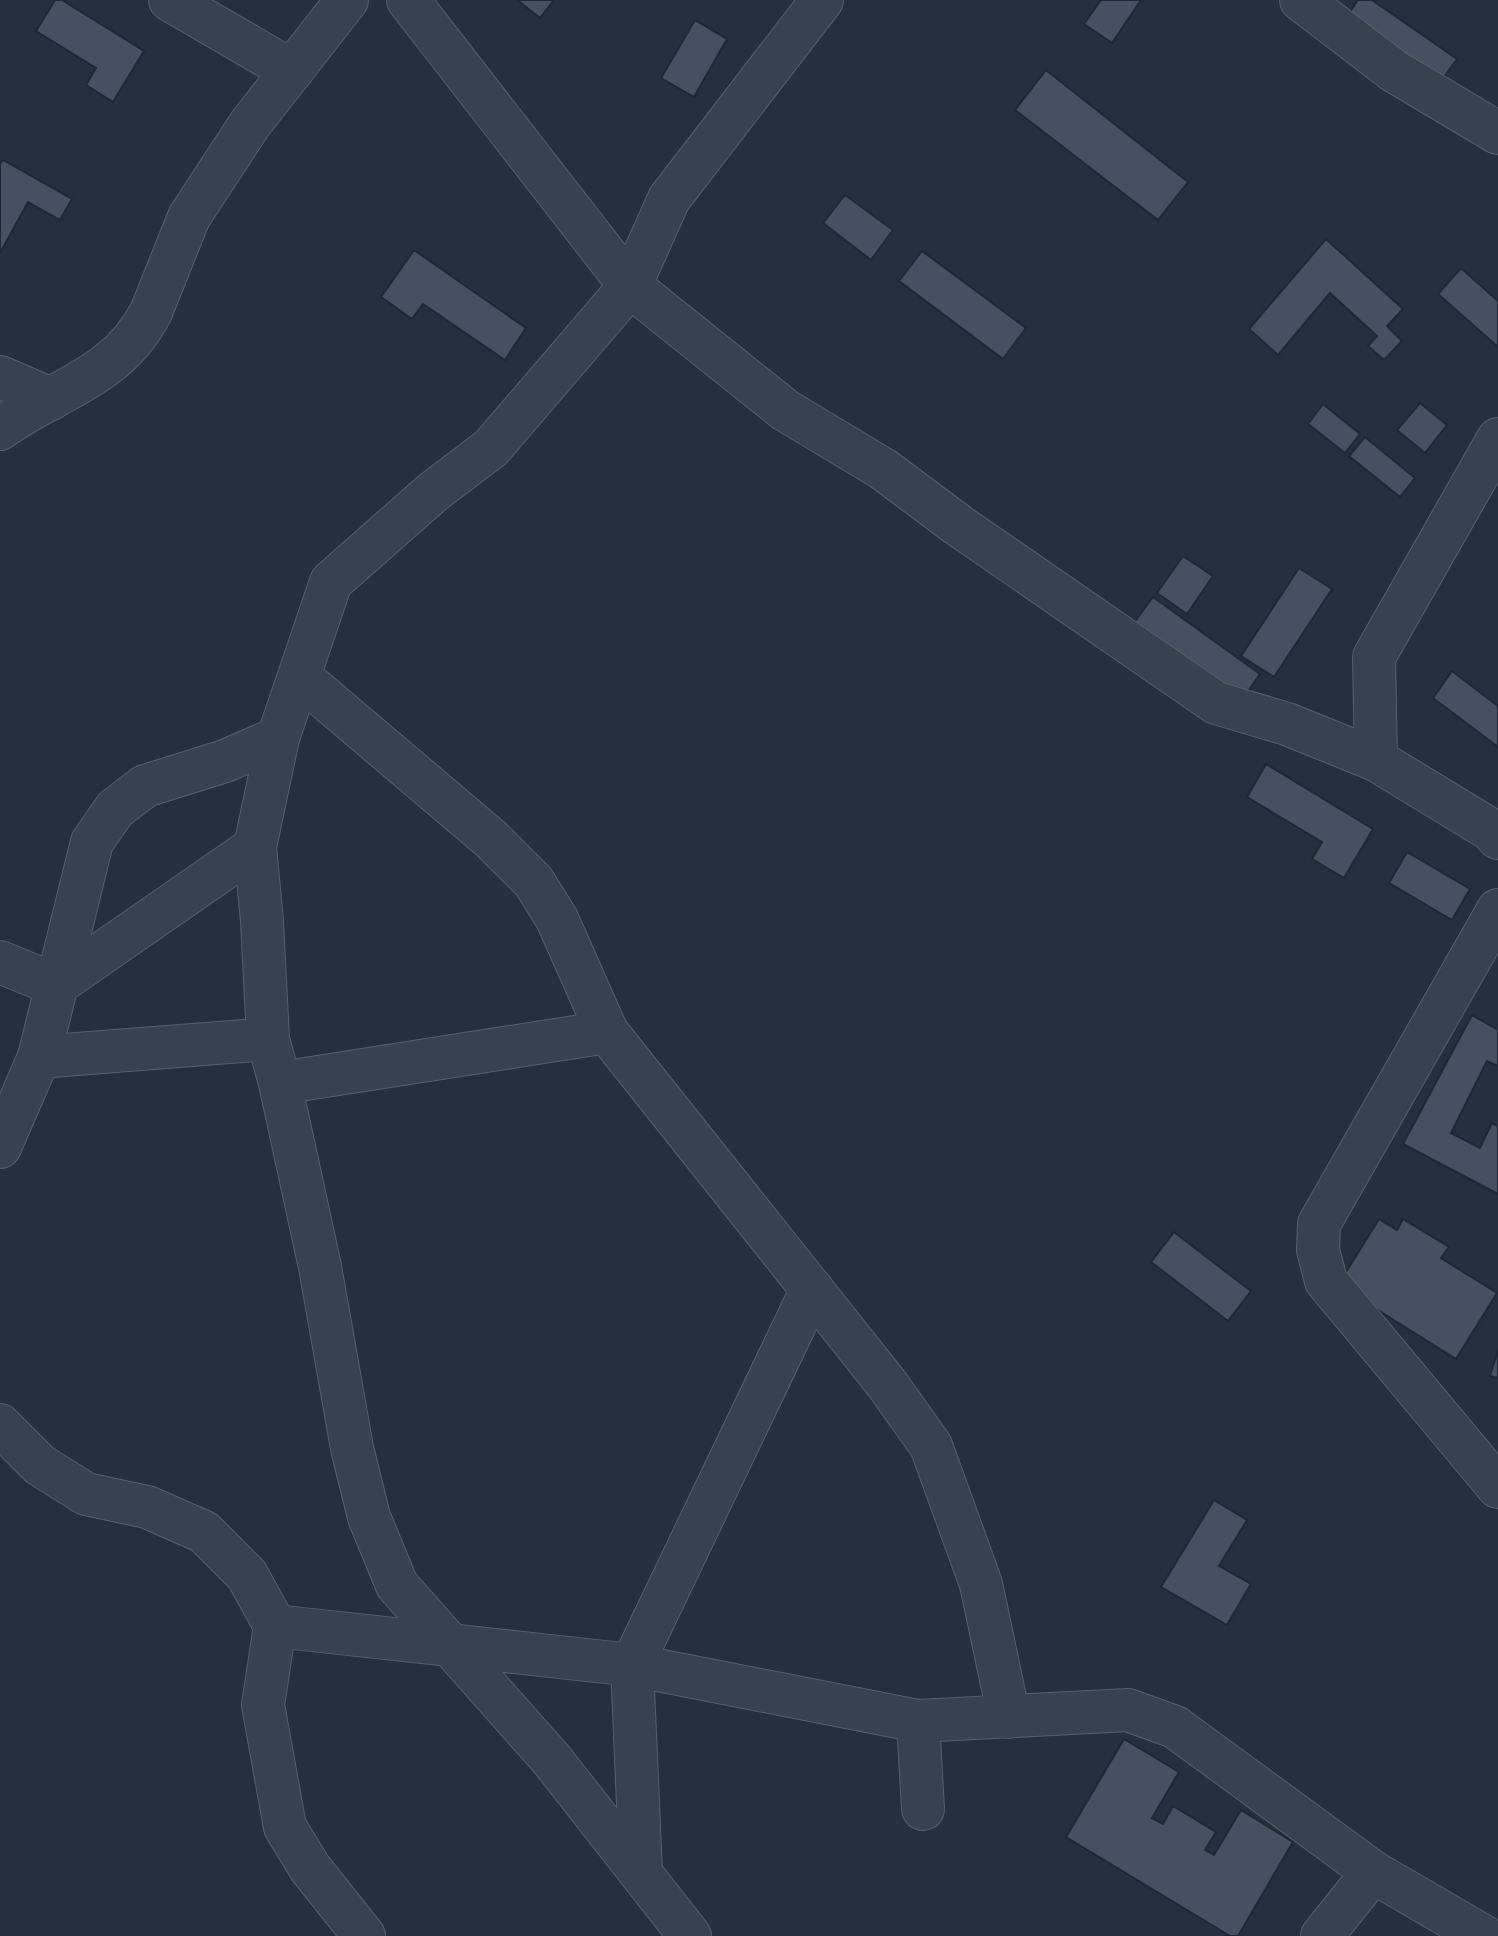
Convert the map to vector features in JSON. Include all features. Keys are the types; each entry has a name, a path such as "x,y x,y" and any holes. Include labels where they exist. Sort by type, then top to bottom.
{"street":[{"path":"170,0 292,71"},
{"path":"0,429 20,414 86,381 117,359 144,325 189,217 250,124 347,0"},
{"path":"408,0 630,286 785,410 883,469 958,525 1216,703 1287,724 1376,760 1491,830 1498,838"},
{"path":"690,1936 552,1760 397,1585 369,1517 352,1448 320,1267 268,1039 255,847 278,738 331,582 433,492 491,448 630,286 669,199 822,0"},
{"path":"1301,0 1394,71 1498,133"},
{"path":"0,377 51,399"},
{"path":"1376,760 1374,657 1498,439"},
{"path":"300,677 491,839 534,882 557,919 607,1032 887,1384 931,1446 981,1584 1009,1717"},
{"path":"0,1147 39,1057 92,842 115,809 145,786 225,761 278,738"},
{"path":"56,985 255,847"},
{"path":"1498,910 1319,1224 1318,1250 1326,1281 1498,1487"},
{"path":"0,962 56,985"},
{"path":"280,1083 607,1032"},
{"path":"39,1057 268,1039"},
{"path":"641,1873 632,1665 812,1289"},
{"path":"0,1425 40,1465 86,1494 147,1507 204,1532 247,1575 275,1626 263,1705 285,1827 310,1868 364,1936"},
{"path":"275,1626 632,1665 918,1721 1128,1710 1175,1727 1373,1872 1483,1936"},
{"path":"918,1721 923,1809"},
{"path":"1322,1936 1373,1872"}],"building":[{"path":"55,0 62,0 144,51 113,102 86,85 96,68 36,31"},
{"path":"517,0 554,0 540,18"},
{"path":"1101,0 1141,0 1112,43 1084,24"},
{"path":"1358,0 1372,0 1457,59 1439,84 1345,19"},
{"path":"695,20 727,39 694,97 661,78"},
{"path":"1046,70 1188,182 1158,220 1015,110"},
{"path":"3,160 72,199 60,220 28,202 0,253 0,164"},
{"path":"845,195 893,230 871,260 823,223"},
{"path":"1326,239 1403,309 1387,326 1402,341 1384,360 1368,346 1377,336 1330,293 1278,355 1249,329"},
{"path":"414,250 526,328 505,360 423,304 412,319 381,297"},
{"path":"922,251 1026,328 1003,359 899,281"},
{"path":"1461,268 1498,301 1498,347 1438,294"},
{"path":"1420,403 1447,425 1425,453 1397,430"},
{"path":"1323,404 1360,434 1345,453 1308,424"},
{"path":"1365,437 1415,478 1400,497 1349,456"},
{"path":"1183,556 1213,576 1187,614 1157,593"},
{"path":"1299,568 1332,589 1274,677 1241,656"},
{"path":"1153,597 1260,674 1239,704 1131,627"},
{"path":"1452,671 1498,706 1498,747 1433,698"},
{"path":"1266,764 1373,829 1344,878 1312,859 1322,842 1247,797"},
{"path":"1407,852 1470,889 1452,920 1389,883"},
{"path":"1472,1015 1498,1030 1498,1066 1487,1061 1451,1133 1480,1148 1492,1123 1498,1126 1498,1194 1403,1144"},
{"path":"1379,1219 1397,1230 1403,1219 1449,1247 1441,1258 1497,1293 1456,1359 1338,1285"},
{"path":"1174,1232 1251,1291 1228,1321 1151,1262"},
{"path":"1498,1350 1498,1378 1490,1376"},
{"path":"1214,1500 1247,1520 1219,1566 1251,1584 1227,1625 1161,1587"},
{"path":"1124,1739 1179,1772 1152,1818 1163,1824 1173,1806 1216,1832 1205,1850 1214,1855 1241,1810 1293,1842 1238,1936 1230,1936 1066,1837"}]}
